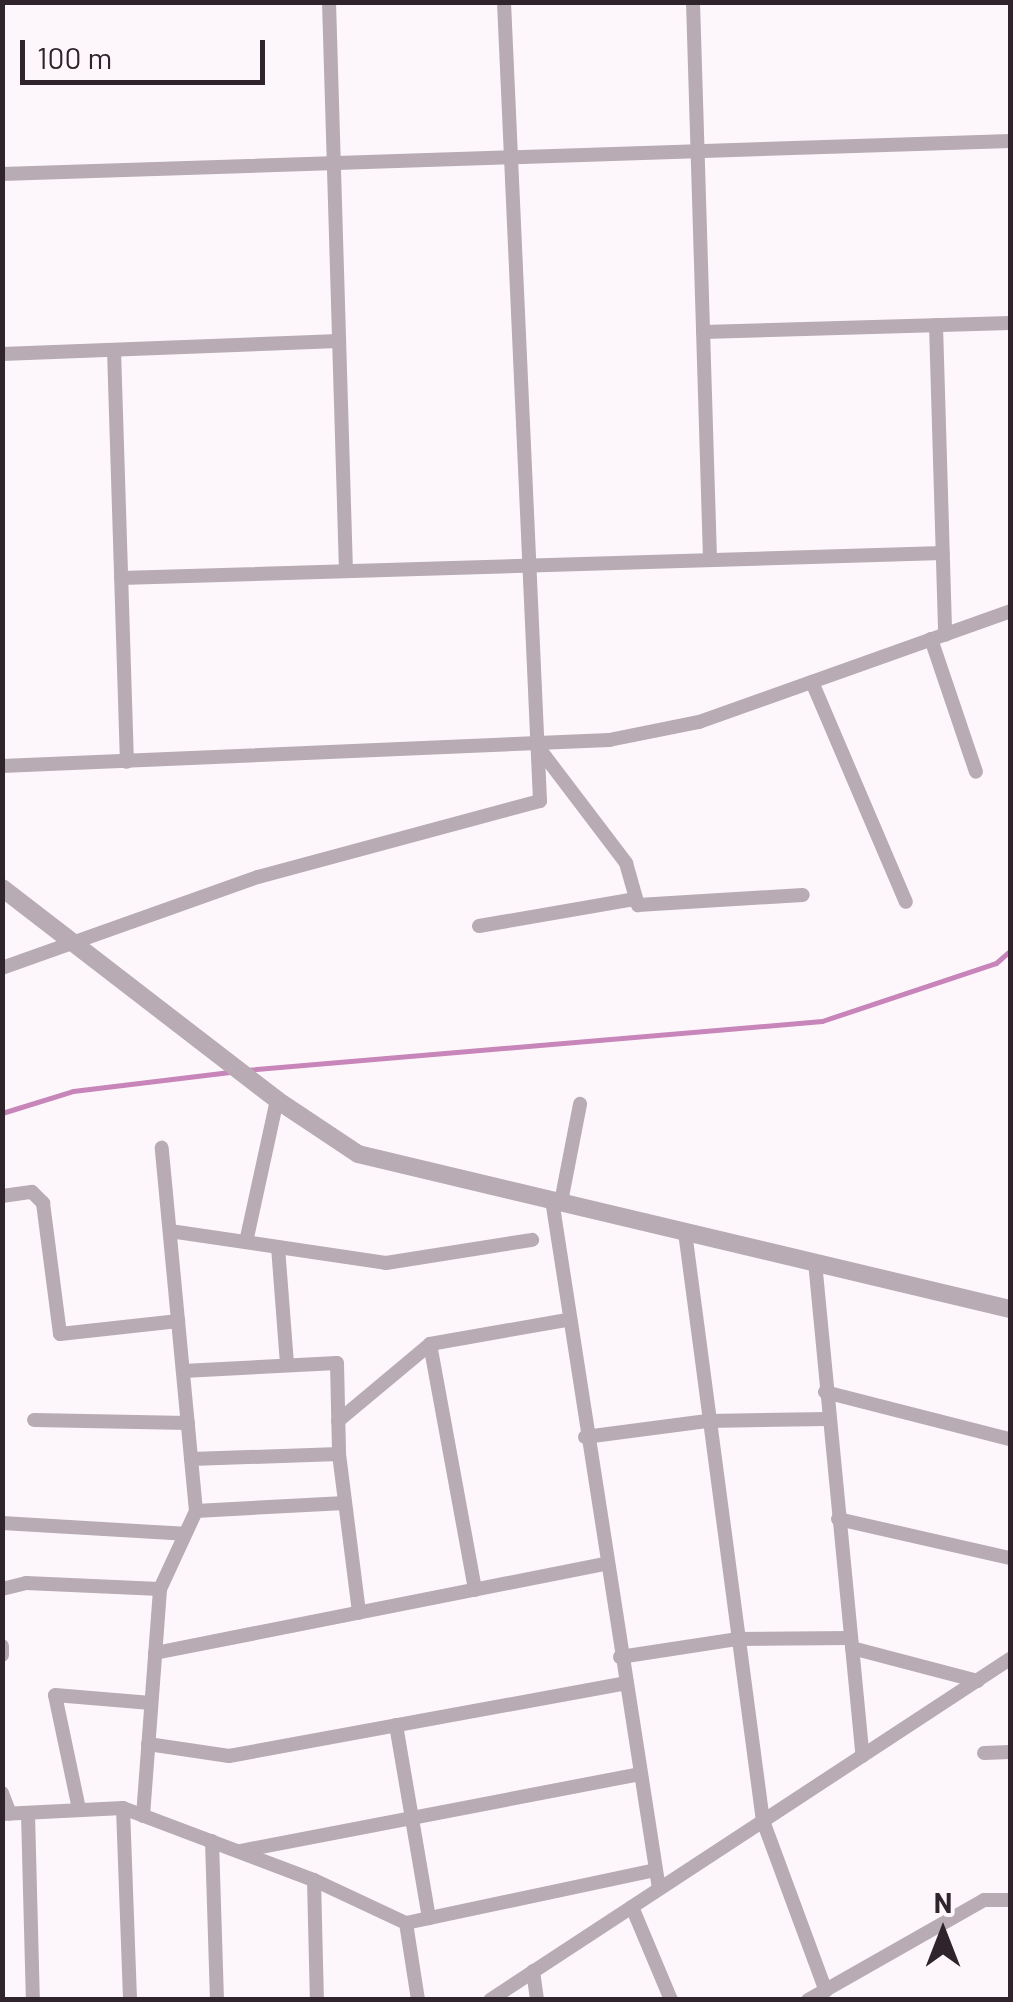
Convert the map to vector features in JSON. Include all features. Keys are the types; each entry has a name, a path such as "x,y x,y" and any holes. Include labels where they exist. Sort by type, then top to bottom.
{"street":[{"path":"329,2 346,571"},
{"path":"2,968 258,877 540,801 504,2"},
{"path":"693,2 710,560"},
{"path":"2,174 1010,141"},
{"path":"703,332 1010,322"},
{"path":"936,325 943,553 938,637 976,772"},
{"path":"2,354 339,341"},
{"path":"114,350 127,762"},
{"path":"121,578 943,553"},
{"path":"2,766 538,746 700,722 1010,611"},
{"path":"812,682 906,902"},
{"path":"538,746 626,863 638,906 803,895"},
{"path":"2,888 277,1100 358,1154 1010,1309"},
{"path":"480,926 636,900"},
{"path":"246,1242 277,1100"},
{"path":"580,1104 556,1201 566,1320 659,1889"},
{"path":"143,1816 160,1589 196,1511 162,1148"},
{"path":"2,1196 32,1192 43,1203 60,1334 178,1321"},
{"path":"170,1231 386,1263 532,1240"},
{"path":"685,1232 762,1821 826,1991"},
{"path":"278,1247 287,1365"},
{"path":"815,1262 824,1392 863,1756"},
{"path":"338,1421 430,1344 566,1320"},
{"path":"430,1344 475,1590"},
{"path":"183,1371 336,1363 339,1454 358,1612"},
{"path":"824,1392 1010,1440"},
{"path":"585,1437 707,1421 828,1418"},
{"path":"34,1420 188,1422"},
{"path":"191,1459 339,1454"},
{"path":"196,1511 345,1503"},
{"path":"838,1520 1010,1558"},
{"path":"2,1523 185,1534"},
{"path":"155,1653 606,1564"},
{"path":"2,1589 26,1584 160,1589"},
{"path":"620,1656 737,1639 851,1643 978,1680"},
{"path":"2,1646 2,1655"},
{"path":"490,2000 1010,1659"},
{"path":"148,1744 229,1756 625,1684"},
{"path":"79,1809 55,1695 151,1703"},
{"path":"396,1725 429,1918"},
{"path":"984,1752 1010,1752"},
{"path":"239,1852 640,1774"},
{"path":"2,1793 6,1814 123,1808 314,1880 406,1923 656,1870"},
{"path":"123,1808 130,2000"},
{"path":"28,1814 33,2000"},
{"path":"212,1841 217,2000"},
{"path":"314,1880 317,2000"},
{"path":"808,2000 984,1900 1010,1900"},
{"path":"632,1907 671,2000"},
{"path":"406,1923 418,2000"},
{"path":"533,1971 537,2000"}],"waterway":[{"path":"246,1070 822,1021 996,963 1010,951"},
{"path":"2,1113 73,1091 230,1072"}]}
